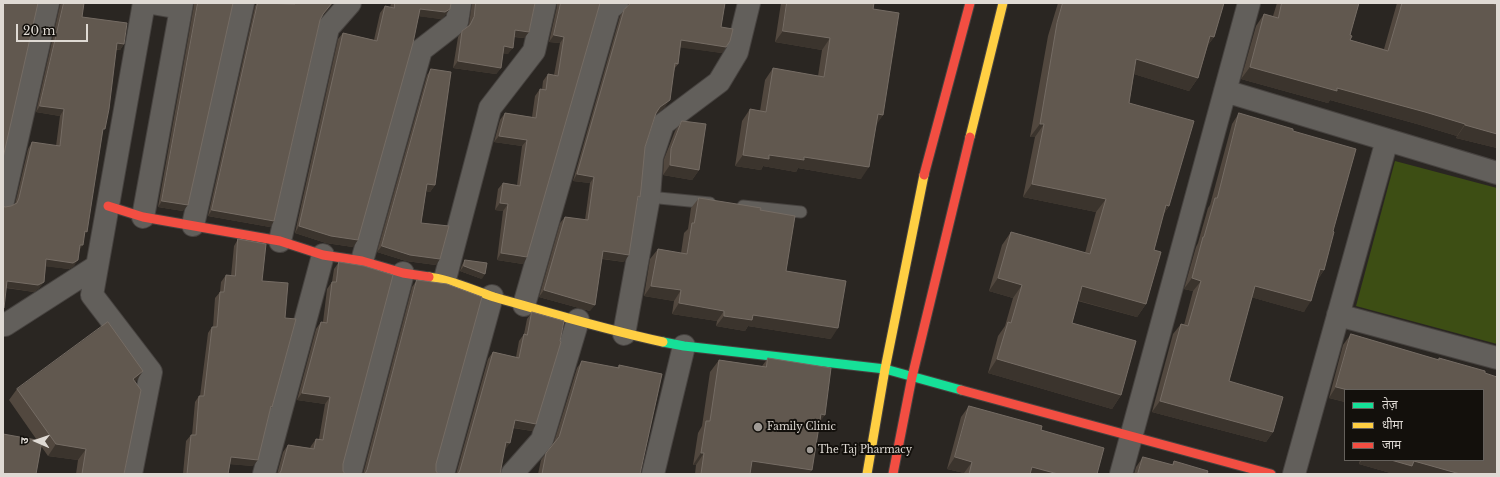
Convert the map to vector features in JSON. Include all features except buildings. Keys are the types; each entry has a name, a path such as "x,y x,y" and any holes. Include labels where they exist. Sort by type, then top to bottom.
{"street":[{"path":"3,201 48,3"},
{"path":"131,474 151,372 92,295 144,3"},
{"path":"143,217 181,6 152,3"},
{"path":"193,225 243,3"},
{"path":"280,241 328,28 350,3"},
{"path":"362,261 421,50 457,22 460,3"},
{"path":"444,279 490,108 534,51 545,3"},
{"path":"524,305 609,9 617,3"},
{"path":"624,334 649,197 652,157 663,124 719,82 737,52 749,3"},
{"path":"867,474 885,369 921,188 970,3"},
{"path":"893,474 912,376 1003,3"},
{"path":"1121,474 1249,3"},
{"path":"1225,92 1497,173"},
{"path":"1294,474 1386,140"},
{"path":"108,206 143,217 280,241 323,255 362,261 403,273 444,279 492,296 624,334 684,346 885,369 1271,474"},
{"path":"264,474 323,255"},
{"path":"4,327 97,266"},
{"path":"350,474 403,273"},
{"path":"443,474 492,296"},
{"path":"1338,314 1497,358"},
{"path":"512,474 542,440 578,320"},
{"path":"653,474 684,346"}],"lane":[{"path":"649,197 717,204"},
{"path":"733,205 801,212"}],"green space":[{"path":"1395,161 1497,188 1497,344 1356,306"}],"traffic: fast":[{"path":"663,342 684,346 885,369 961,390"}],"traffic: slow":[{"path":"970,137 1003,3"},
{"path":"867,474 885,369 924,175"},
{"path":"429,277 446,280 494,297 578,321 663,342"}],"traffic: jam":[{"path":"924,175 970,3"},
{"path":"893,474 912,377 970,137"},
{"path":"108,206 143,217 280,241 323,255 362,261 403,273 429,277"},
{"path":"961,390 1271,474"}],"place":[{"name":"Family Clinic","path":"758,427"},
{"name":"The Taj Pharmacy","path":"810,450"}]}
